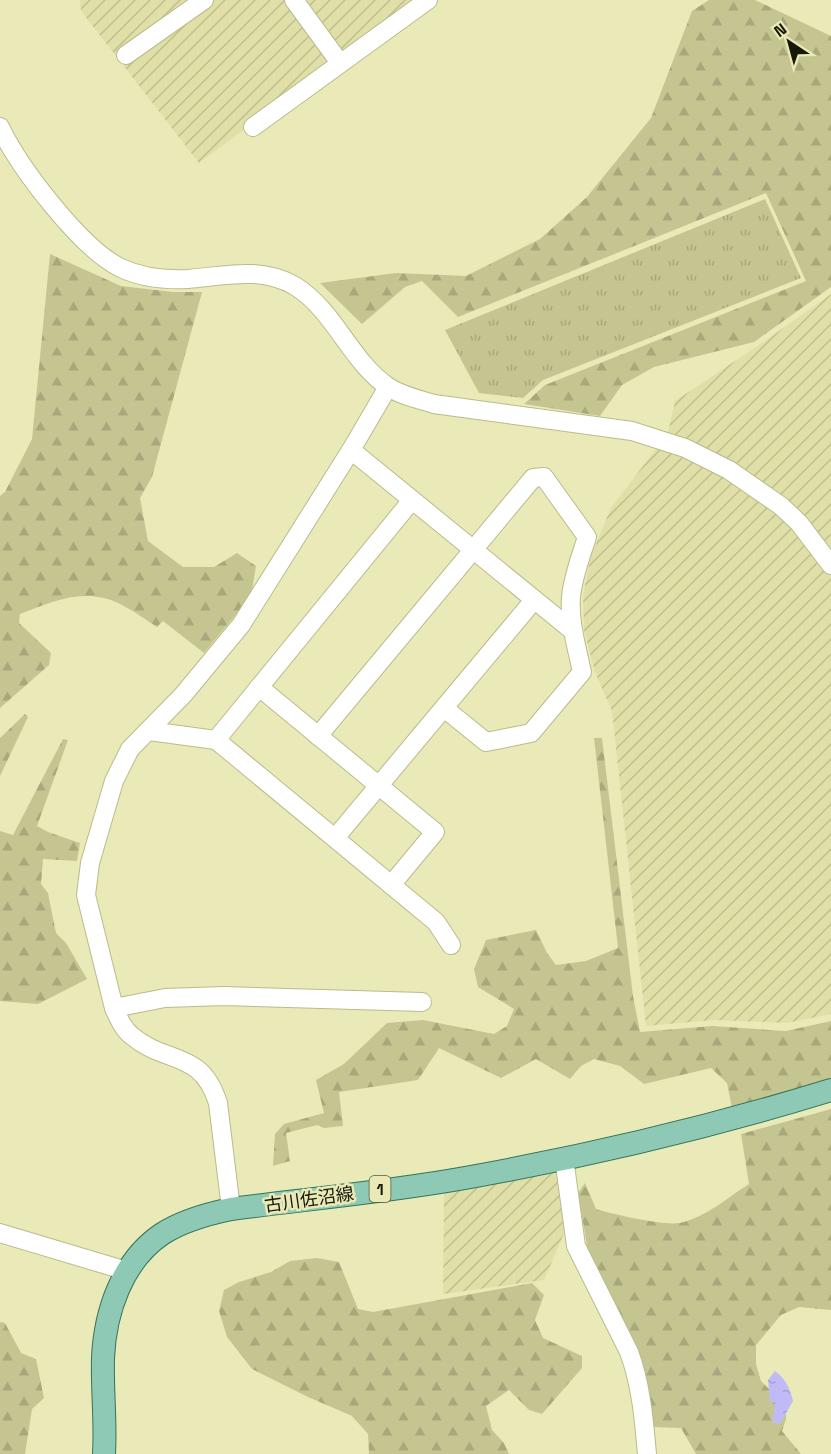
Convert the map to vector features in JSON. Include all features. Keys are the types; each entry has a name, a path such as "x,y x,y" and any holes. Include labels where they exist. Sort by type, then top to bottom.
{"main road":[{"name":"古川佐沼線","path":"104,1454 105,1332 117,1291 127,1271 143,1251 162,1234 184,1223 231,1209 463,1178 564,1158 707,1126 831,1090"}],"street":[{"path":"126,55 204,0"},
{"path":"294,0 340,63"},
{"path":"252,126 428,0"},
{"path":"0,128 23,168 73,229 105,258 119,267 151,278 187,279 243,273 279,278 308,295 369,369 388,387 434,404 632,432 685,448 729,470 781,506 799,523 831,566"},
{"path":"231,1209 218,1103 214,1090 194,1066 143,1044 120,1024 88,909 87,879 114,782 130,749 215,658 241,625 388,387"},
{"path":"351,450 573,631"},
{"path":"318,736 533,478 544,477 587,537 571,598 573,631 582,672 531,733 486,742 444,708"},
{"path":"216,740 412,500"},
{"path":"335,838 534,600"},
{"path":"259,687 435,832 391,885"},
{"path":"149,731 216,740 436,922 452,945"},
{"path":"114,1008 165,998 224,996 422,1002"},
{"path":"564,1158 576,1246 634,1367 639,1388 647,1454"},
{"path":"0,1233 127,1271"}],"shaded area":[{"path":"80,0 418,0 199,163 81,11"},
{"path":"831,294 831,1014 787,1023 714,1020 646,1026 612,711 595,672 584,630 583,595 591,556 611,508 668,433 675,401"},
{"path":"558,1171 566,1229 544,1280 443,1294 444,1192"}],"green space":[{"path":"709,0 755,0 831,36 831,287 754,342 654,367 622,385 600,416 524,404 545,385 806,281 766,193 458,317 422,281 405,287 362,324 320,283 396,273 466,276 540,239 587,197 651,118 692,11"},
{"path":"765,199 801,278 543,380 523,398 479,393 445,330"},
{"path":"50,254 121,286 173,292 202,292 152,477 140,498 148,541 183,567 214,567 237,553 256,566 252,590 238,612 204,653 163,621 157,627 109,599 83,596 58,600 20,614 19,623 51,653 49,665 0,708 0,496 5,492 32,439"},
{"path":"25,714 28,717 0,776 0,738"},
{"path":"594,738 602,738 633,996 640,1032 712,1026 786,1031 831,1021 831,1079 732,1108 727,1083 711,1068 644,1084 620,1066 594,1059 581,1066 570,1079 536,1059 501,1078 439,1048 418,1080 339,1092 343,1126 324,1128 317,1125 286,1133 290,1161 273,1166 275,1134 284,1124 324,1113 316,1080 344,1064 387,1023 423,1020 494,1034 507,1026 514,1009 478,987 474,969 486,940 536,930 547,953 556,965 586,961 618,948"},
{"path":"63,739 68,740 37,826 80,843 77,861 43,859 41,884 48,893 56,933 66,943 87,979 38,1004 0,1001 0,831 13,835"},
{"path":"831,1109 831,1310 799,1307 781,1315 756,1345 756,1364 761,1381 786,1406 786,1419 782,1431 801,1454 696,1454 681,1428 654,1427 647,1388 589,1257 578,1193 585,1183 596,1209 614,1214 662,1223 679,1223 689,1220 707,1212 749,1184 741,1134"},
{"path":"317,1258 339,1262 358,1309 373,1312 532,1283 544,1295 535,1320 543,1338 582,1356 582,1368 542,1414 529,1410 509,1390 486,1406 492,1430 504,1443 509,1454 369,1454 368,1434 352,1416 252,1369 227,1337 219,1311 224,1290 239,1282 271,1272 290,1261"},
{"path":"0,1322 5,1323 21,1353 36,1359 44,1398 32,1409 25,1454 0,1454"}],"water":[{"path":"775,1371 787,1384 793,1401 780,1424 772,1422 775,1407 770,1400 768,1380"}]}
